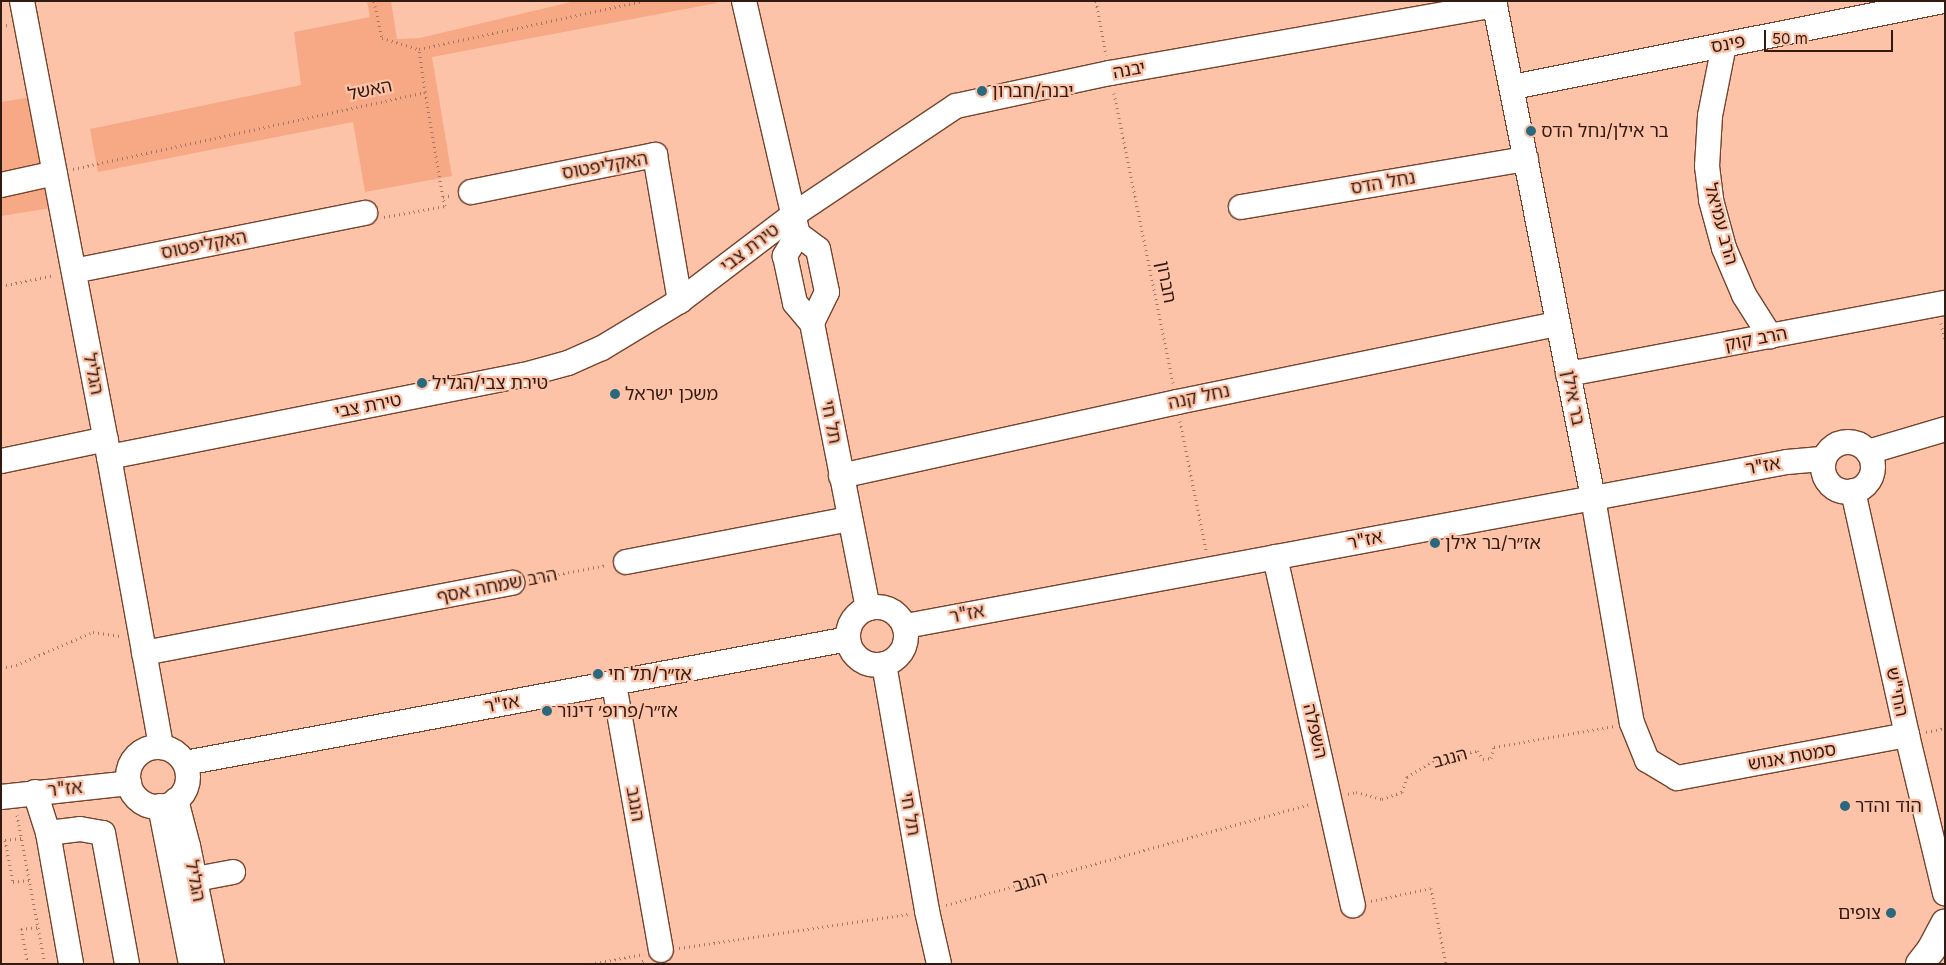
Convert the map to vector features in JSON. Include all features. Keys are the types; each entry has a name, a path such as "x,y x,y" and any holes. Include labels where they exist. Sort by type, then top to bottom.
{"main road":[{"path":"1920,964 1932,950 1945,924"},
{"path":"1940,964 1945,963"}],"street":[{"name":"הגליל","path":"22,1 107,448 161,747"},
{"path":"744,1 795,224 818,249 827,292 812,324"},
{"name":"פינס","path":"1513,87 1724,45 1908,5 1943,1"},
{"name":"יבנה","path":"795,224 956,106 1110,74 1495,3"},
{"name":"בר אילן","path":"1495,3 1593,498 1632,723 1647,760 1677,778"},
{"name":"הרב עמיאל","path":"1724,45 1710,116 1707,166 1711,200 1724,248 1744,295 1770,336"},
{"name":"האקליפטוס","path":"471,192 655,155 680,301"},
{"name":"נחל הדס","path":"1241,207 1526,159"},
{"path":"1,185 55,173"},
{"name":"האקליפטוס","path":"74,271 365,213"},
{"name":"טירת צבי","path":"1,462 107,448 524,375 568,363 602,348 680,301 795,224"},
{"name":"תל חי","path":"795,224 785,256 795,303 812,324 868,608"},
{"name":"הרב קוק","path":"1568,374 1945,303"},
{"name":"נחל קנה","path":"841,476 1177,402 1558,324"},
{"path":"1868,452 1945,429"},
{"path":"1848,442 1856,444 1868,452 1872,460 1871,476 1861,488 1854,491 1838,490 1827,481 1823,466 1824,459 1834,447 1848,442"},
{"name":"אז\"ר","path":"906,626 1787,462 1824,459"},
{"name":"החי\"ש","path":"1854,491 1907,735 1945,893"},
{"path":"626,562 850,519"},
{"name":"השפלה","path":"1275,557 1353,905"},
{"name":"הרב שמחה אסף","path":"143,646 512,583"},
{"path":"868,608 884,608 894,612 906,626 905,644 900,653 893,660 884,664 870,664 857,657 851,649 848,640 852,621 859,613 868,608"},
{"name":"אז\"ר","path":"185,763 848,640"},
{"name":"תל חי","path":"884,664 927,911 939,964"},
{"name":"הנגב","path":"614,684 661,950"},
{"name":"סמטת אנוש","path":"1677,778 1907,735"},
{"path":"161,747 170,749 185,763 187,771 186,787 168,803 151,806 136,798 129,783 130,764 143,751 161,747"},
{"name":"אז\"ר","path":"17,794 129,783"},
{"path":"17,794 48,833 71,964"},
{"name":"הגליל","path":"168,803 185,881 212,964"},
{"path":"48,833 80,829 103,832 127,964"},
{"path":"185,881 233,872"},
{"name":"הגליל","path":"185,881 191,964"}],"path":[{"path":"374,1 382,38 420,49 642,1"},
{"name":"חברון","path":"1096,1 1210,569"},
{"path":"365,213 366,220 445,206 425,92 420,49"},
{"name":"האשל","path":"55,173 425,92"},
{"path":"443,197 471,192"},
{"path":"1,286 74,271"},
{"name":"הרב שמחה אסף","path":"512,583 626,562"},
{"path":"1,668 16,665 93,632 143,646"},
{"name":"הנגב","path":"661,950 927,911 1330,798 1356,792 1382,799 1402,792 1407,777 1436,759 1477,751 1482,759 1491,758 1494,746 1632,723"},
{"path":"17,794 21,838 45,964"},
{"path":"21,838 5,840 13,882 29,880"},
{"path":"1353,905 1431,888 1446,964"},
{"path":"28,964 21,929 38,926"},
{"path":"590,964 661,950"}],"shaded area":[{"path":"367,1 391,1 397,39 420,38 575,1 717,1 717,3 432,57 452,176 365,192 353,122 98,172 90,129 301,85 294,32 370,17"},
{"path":"32,97 51,208 1,216 1,102"}],"place":[{"name":"יבנה/חברון","path":"982,91"},
{"name":"בר אילן/נחל הדס","path":"1531,131"},
{"name":"טירת צבי/הגליל","path":"422,383"},
{"name":"משכן ישראל","path":"615,394"},
{"name":"אז״ר/בר אילן","path":"1435,543"},
{"name":"אז״ר/תל חי","path":"598,674"},
{"name":"אז״ר/פרופ׳ דינור","path":"547,711"},
{"name":"הוד והדר","path":"1845,806"},
{"name":"צופים","path":"1891,913"}]}
